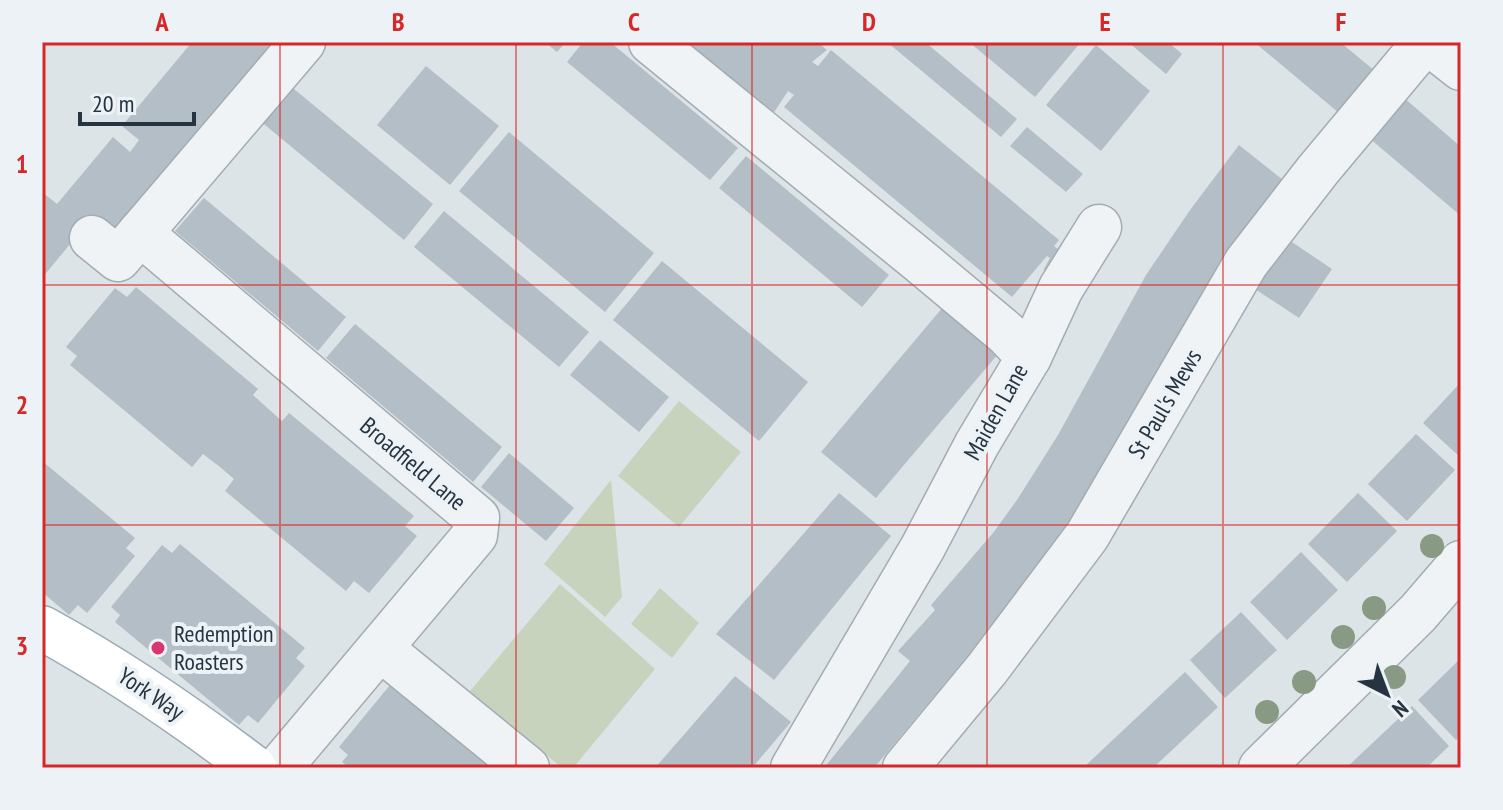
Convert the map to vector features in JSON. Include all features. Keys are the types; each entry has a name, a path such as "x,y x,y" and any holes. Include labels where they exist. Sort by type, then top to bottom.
{"main road":[{"name":"York Way","path":"42,628 120,673 254,768"}],"street":[{"name":"Broadfield Lane","path":"279,768 475,535 477,518 116,244 303,42"},
{"name":"Maiden Lane","path":"651,42 953,289 1007,334 1029,357 977,444 923,547 793,768"},
{"name":"St Paul's Mews","path":"905,768 987,669 1087,536 1246,263 1318,170 1445,50"},
{"path":"1029,357 1061,288 1099,227"},
{"path":"1261,768 1418,613 1461,563"},
{"path":"381,649 527,768"}],"green space":[{"path":"679,401 741,452 679,527 618,476"},
{"path":"611,480 622,597 605,617 544,564"},
{"path":"560,584 655,669 573,768 562,768 470,691"},
{"path":"660,588 699,623 672,658 631,624"}],"building":[{"path":"192,42 274,42 106,244 85,226 42,278 42,192 57,204 113,137 130,152 139,140 122,126"},
{"path":"545,42 566,42 557,52"},
{"path":"583,42 610,42 738,148 710,180 567,62"},
{"path":"687,42 817,42 827,50 812,62 818,66 831,50 1059,240 1054,246 1069,258 1046,274 1044,269 1050,258 1047,256 1012,297 784,107 794,95 788,91 773,114"},
{"path":"887,42 925,42 1017,119 1001,137"},
{"path":"969,42 1081,42 1035,97"},
{"path":"1128,42 1168,42 1182,54 1166,74"},
{"path":"1254,42 1340,42 1375,71 1339,113"},
{"path":"1096,45 1150,91 1101,151 1046,105"},
{"path":"426,66 499,126 450,185 377,125"},
{"path":"288,84 433,204 404,240 259,120"},
{"path":"1403,97 1461,147 1461,216 1368,137"},
{"path":"1027,127 1083,174 1066,192 1010,146"},
{"path":"509,132 654,253 605,312 459,191"},
{"path":"1239,145 1283,180 1095,491 995,623 874,768 824,768 910,661 898,651 935,610 931,605 1017,500 1058,435 1146,275"},
{"path":"746,156 889,275 862,307 719,188"},
{"path":"204,198 346,317 318,351 175,231"},
{"path":"444,211 589,332 559,367 414,247"},
{"path":"1286,238 1332,269 1299,318 1252,287"},
{"path":"662,261 808,382 759,441 613,320"},
{"path":"136,287 258,389 253,395 282,421 289,413 414,516 405,526 417,536 369,593 354,581 346,591 225,491 234,479 220,467 203,454 192,467 70,365 77,356 66,347 115,288 127,297"},
{"path":"943,307 998,354 876,498 821,452"},
{"path":"355,324 502,447 473,482 326,358"},
{"path":"600,340 669,397 639,432 570,375"},
{"path":"1461,382 1461,458 1423,423"},
{"path":"1416,434 1455,470 1407,521 1368,484"},
{"path":"509,453 574,508 546,541 481,487"},
{"path":"42,461 135,538 126,548 135,556 87,613 78,605 69,615 42,592"},
{"path":"839,493 891,536 774,680 716,634"},
{"path":"1358,493 1397,531 1347,582 1308,544"},
{"path":"180,544 305,648 296,658 305,666 258,723 248,715 239,725 115,622 120,615 111,607 162,545 172,553"},
{"path":"1301,552 1338,590 1287,640 1250,602"},
{"path":"1241,612 1277,650 1225,698 1190,660"},
{"path":"1461,658 1461,735 1456,740 1418,700"},
{"path":"1185,672 1218,707 1153,768 1083,768"},
{"path":"735,676 791,722 752,768 655,768"},
{"path":"407,684 509,768 350,768 342,762 348,755 339,747 390,685 400,693"},
{"path":"1412,706 1449,746 1426,768 1346,768"}],"place":[{"name":"Redemption Roasters","path":"158,648"}]}
